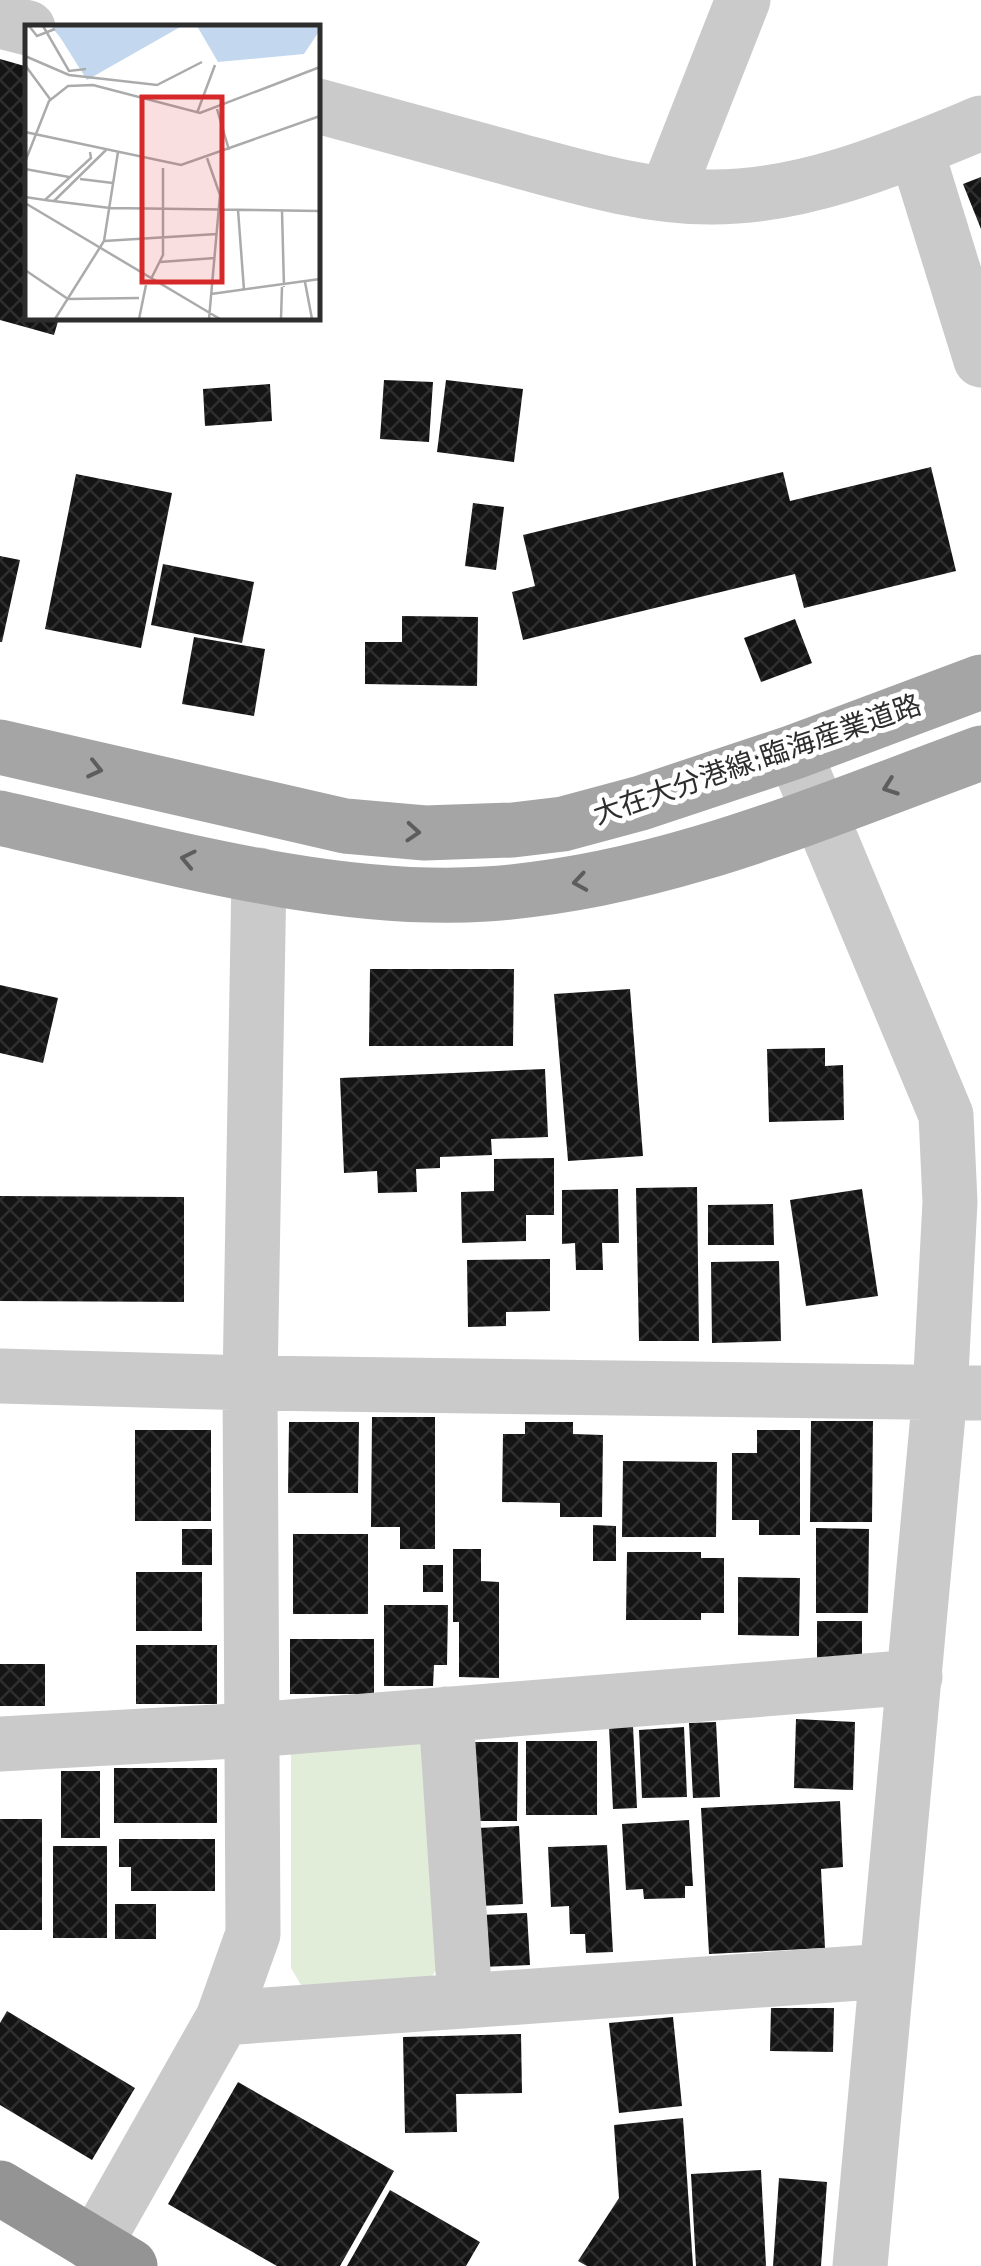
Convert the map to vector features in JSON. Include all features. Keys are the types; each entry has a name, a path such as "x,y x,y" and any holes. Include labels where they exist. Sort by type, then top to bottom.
{"highway":[{"path":"0,2188 112,2256"}],"main road":[{"name":"大在大分港線;臨海産業道路","path":"0,747 345,826 425,833 499,831 563,824 641,803 794,752 981,682"},
{"path":"0,818 259,875 431,895 506,892 582,883 664,864 981,753"}],"street":[{"path":"666,193 743,0"},
{"path":"0,21 25,27"},
{"path":"320,107 583,178 712,197 773,191 833,178 981,124"},
{"path":"916,150 981,360"},
{"path":"794,752 946,1115 961,1393 915,1677 860,2266"},
{"path":"112,2256 223,2018 253,1934 250,1383 259,875"},
{"path":"0,1376 961,1393"},
{"path":"0,1744 252,1730 915,1677"},
{"path":"446,1714 466,2001"},
{"path":"223,2018 887,1971"}],"green space":[{"path":"435,1742 443,1960 426,1985 304,1990 291,1968 291,1751"}],"building":[{"path":"0,59 25,66 25,320 58,320 54,335 0,320"},
{"path":"981,177 981,229 963,184"},
{"path":"384,380 433,382 429,442 380,439"},
{"path":"446,380 523,389 514,462 437,452"},
{"path":"270,384 272,421 205,426 203,389"},
{"path":"931,467 956,571 804,608 795,574 523,640 512,592 535,586 523,535 783,472 790,501"},
{"path":"76,474 172,493 141,648 45,629"},
{"path":"473,503 504,507 496,570 465,566"},
{"path":"0,556 20,560 2,642 0,642"},
{"path":"163,564 254,582 242,643 151,625"},
{"path":"402,616 478,617 477,686 365,684 365,642 402,642"},
{"path":"795,619 812,663 761,682 744,638"},
{"path":"194,637 265,649 254,716 182,704"},
{"path":"370,969 514,969 513,1046 369,1046"},
{"path":"0,985 58,998 43,1063 0,1053"},
{"path":"630,989 643,1156 568,1161 554,994"},
{"path":"825,1048 825,1066 843,1065 844,1120 769,1122 767,1049"},
{"path":"545,1069 548,1137 491,1139 492,1155 440,1157 440,1168 416,1169 417,1192 378,1193 377,1171 344,1173 340,1078"},
{"path":"554,1158 554,1215 526,1215 526,1241 462,1243 461,1192 494,1191 494,1159"},
{"path":"697,1187 699,1341 639,1341 636,1188"},
{"path":"618,1189 619,1243 602,1243 603,1270 576,1270 575,1243 562,1244 562,1190"},
{"path":"862,1189 878,1296 806,1306 790,1200"},
{"path":"0,1196 184,1197 184,1302 0,1301"},
{"path":"773,1204 774,1245 708,1245 708,1205"},
{"path":"550,1259 550,1311 506,1312 506,1326 468,1327 467,1260"},
{"path":"779,1261 781,1341 712,1343 711,1262"},
{"path":"372,1417 435,1417 435,1549 400,1549 400,1527 371,1527"},
{"path":"811,1421 873,1421 872,1522 810,1522"},
{"path":"289,1422 359,1422 358,1493 288,1493"},
{"path":"525,1422 573,1422 573,1434 603,1435 602,1517 560,1517 560,1503 502,1502 503,1434 525,1434"},
{"path":"135,1430 211,1430 211,1521 135,1521"},
{"path":"757,1430 800,1430 800,1535 759,1535 759,1520 732,1520 732,1453 757,1453"},
{"path":"623,1461 717,1462 716,1537 622,1537"},
{"path":"593,1525 616,1526 616,1561 593,1561"},
{"path":"816,1528 869,1529 868,1613 816,1613"},
{"path":"182,1529 212,1529 212,1565 182,1565"},
{"path":"293,1534 368,1534 368,1614 293,1614"},
{"path":"453,1549 481,1549 481,1581 499,1582 499,1678 459,1677 459,1622 453,1622"},
{"path":"627,1552 701,1552 701,1558 724,1558 724,1613 701,1613 701,1620 626,1620"},
{"path":"423,1565 443,1565 443,1592 423,1592"},
{"path":"136,1572 202,1572 202,1631 136,1631"},
{"path":"738,1577 800,1578 799,1636 738,1635"},
{"path":"384,1605 448,1605 447,1665 434,1665 433,1686 384,1686"},
{"path":"817,1621 862,1621 862,1658 817,1658"},
{"path":"290,1639 374,1639 374,1694 290,1694"},
{"path":"136,1645 217,1645 217,1704 136,1704"},
{"path":"0,1664 45,1664 45,1706 0,1706"},
{"path":"796,1719 855,1722 853,1790 794,1788"},
{"path":"716,1722 720,1797 693,1798 689,1723"},
{"path":"633,1726 637,1808 613,1809 609,1727"},
{"path":"684,1727 687,1797 642,1798 639,1730"},
{"path":"526,1741 597,1741 597,1815 526,1815"},
{"path":"472,1742 518,1742 517,1821 472,1821"},
{"path":"114,1768 217,1768 217,1823 114,1823"},
{"path":"61,1771 100,1771 100,1838 61,1838"},
{"path":"840,1801 843,1867 821,1869 825,1948 709,1954 701,1808"},
{"path":"0,1819 42,1819 42,1930 0,1930"},
{"path":"689,1820 693,1886 685,1886 685,1898 644,1899 643,1889 626,1890 622,1824"},
{"path":"519,1826 523,1904 481,1906 477,1828"},
{"path":"119,1839 215,1839 215,1891 131,1891 131,1867 119,1867"},
{"path":"607,1845 613,1952 586,1953 585,1934 570,1934 569,1906 551,1907 548,1847"},
{"path":"53,1846 107,1846 107,1938 53,1938"},
{"path":"115,1904 156,1904 156,1939 115,1939"},
{"path":"527,1913 530,1965 482,1967 480,1915"},
{"path":"771,2008 834,2008 833,2052 770,2051"},
{"path":"7,2011 135,2088 92,2160 0,2105 0,2023"},
{"path":"673,2017 682,2106 619,2113 609,2023"},
{"path":"521,2034 522,2093 456,2094 457,2132 405,2133 403,2037"},
{"path":"238,2082 394,2171 340,2266 277,2266 168,2204"},
{"path":"683,2118 693,2266 587,2266 578,2261 619,2198 614,2125"},
{"path":"761,2170 766,2266 696,2266 691,2174"},
{"path":"779,2178 827,2182 821,2266 773,2266"},
{"path":"390,2190 480,2242 466,2266 347,2266"}]}
